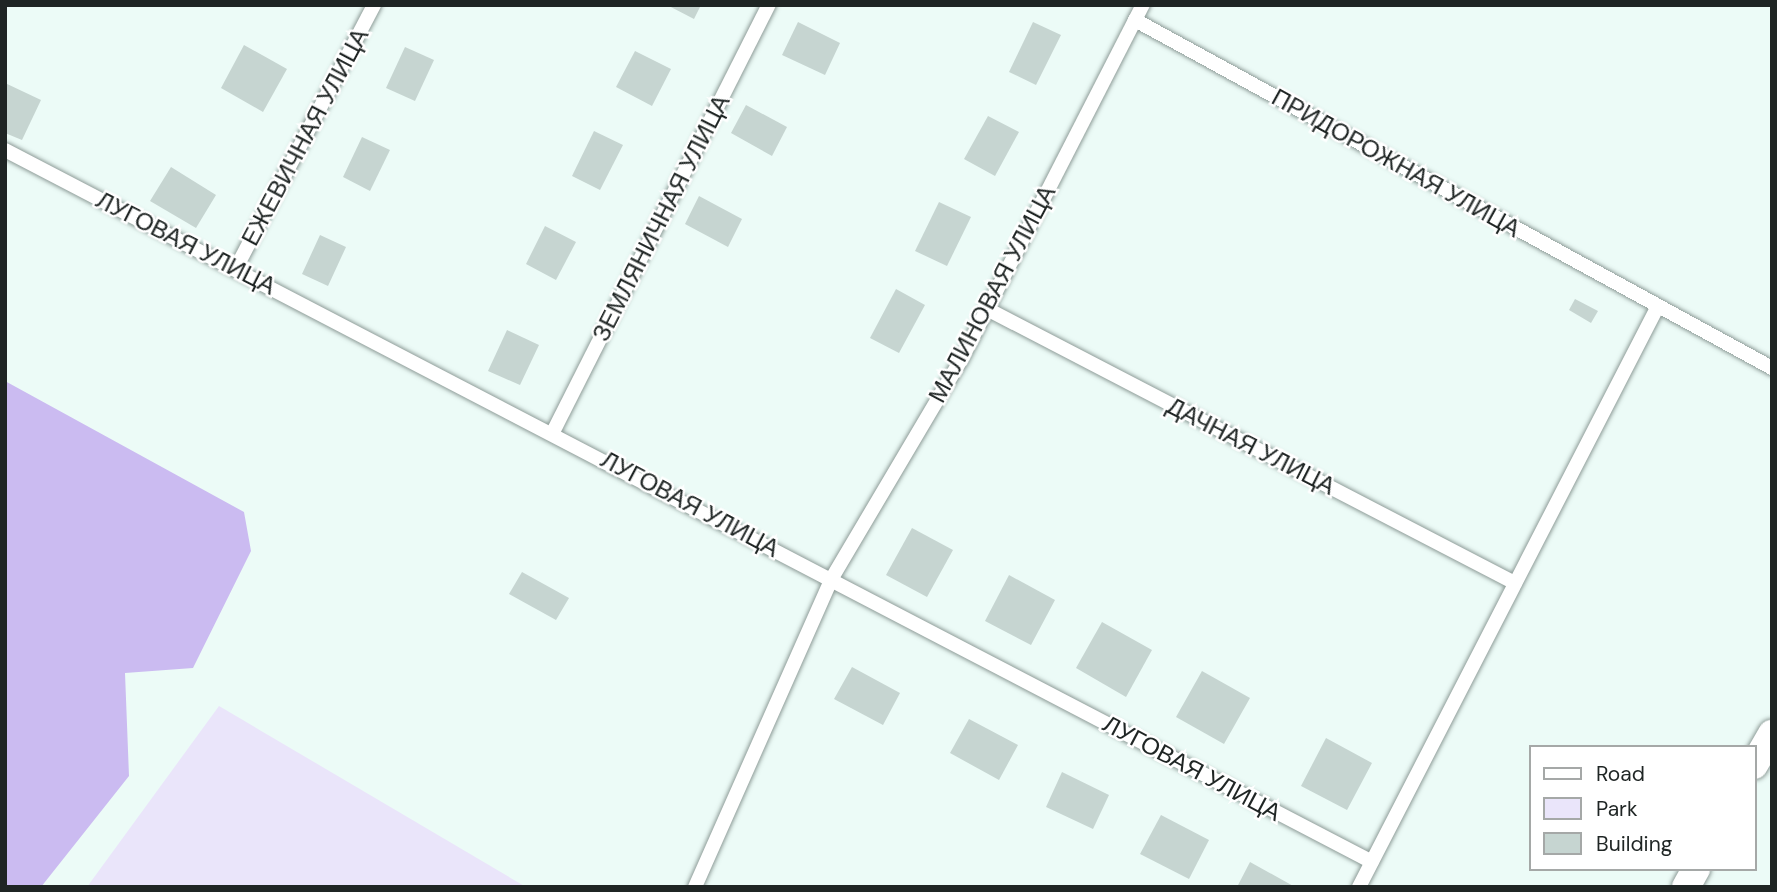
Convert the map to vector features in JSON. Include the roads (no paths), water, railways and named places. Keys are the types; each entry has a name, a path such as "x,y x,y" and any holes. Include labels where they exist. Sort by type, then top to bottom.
{"street":[{"path":"1756,762 1772,734"},
{"path":"1686,887 1695,871"}],"lane":[{"name":"ЕЖЕВИЧНАЯ УЛИЦА","path":"236,268 374,5"},
{"name":"ЗЕМЛЯНИЧНАЯ УЛИЦА","path":"553,432 769,5"},
{"name":"МАЛИНОВАЯ УЛИЦА","path":"695,887 832,579 987,309 1143,5"},
{"name":"ПРИДОРОЖНАЯ УЛИЦА","path":"1135,20 1772,368"},
{"name":"ЛУГОВАЯ УЛИЦА","path":"5,150 553,432 1372,862"},
{"path":"1359,887 1658,306"},
{"name":"ДАЧНАЯ УЛИЦА","path":"987,309 1515,583"}]}
